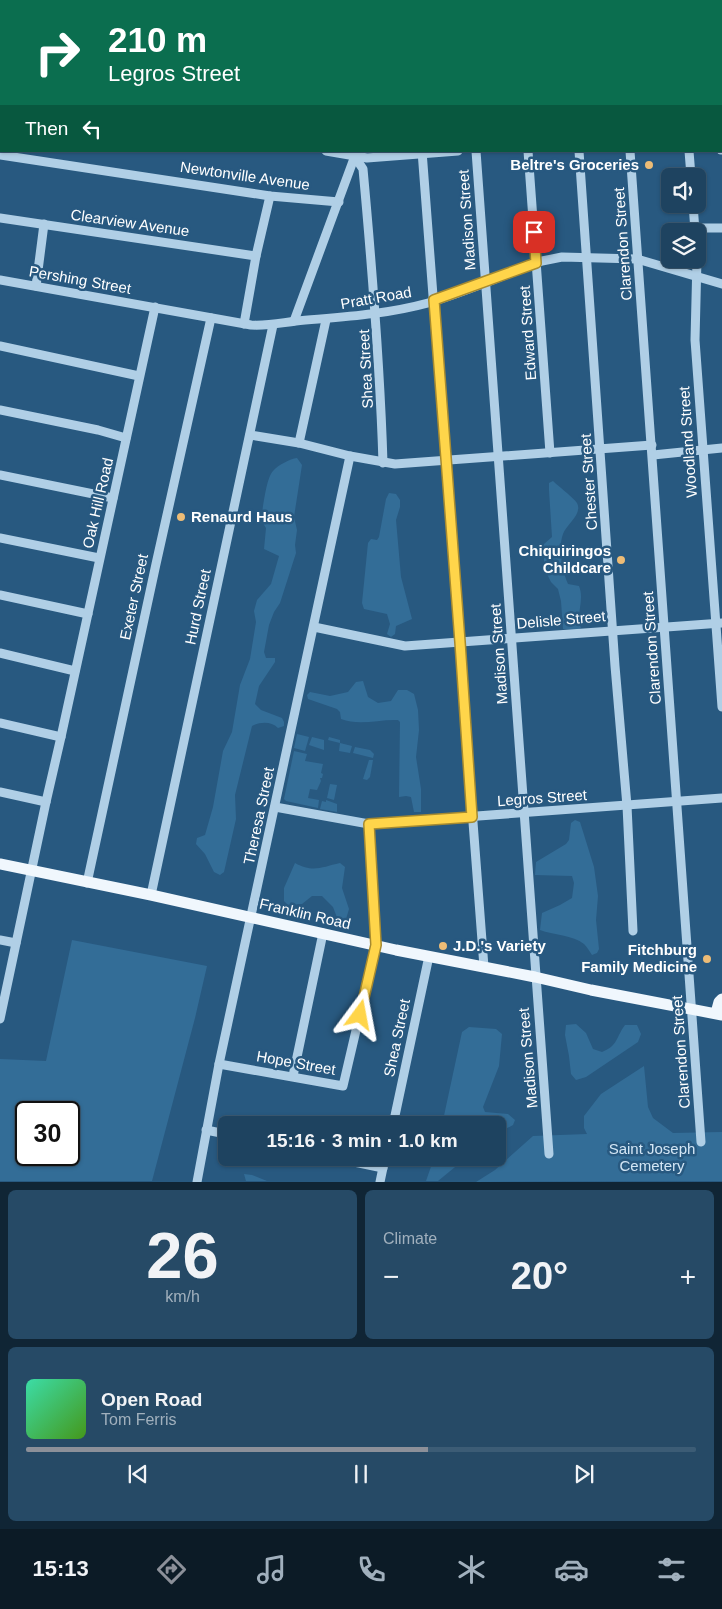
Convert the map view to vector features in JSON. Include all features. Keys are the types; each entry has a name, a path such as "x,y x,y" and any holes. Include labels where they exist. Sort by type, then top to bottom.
{"main road":[{"name":"Franklin Road","path":"0,864 591,990 719,1014"},
{"path":"719,1014 719,1002 722,999"}],"street":[{"path":"336,152 356,154 367,158 422,152 484,967"},
{"name":"Madison Street","path":"476,152 549,1154"},
{"name":"Edward Street","path":"528,152 550,453"},
{"name":"Chester Street","path":"579,152 627,806 633,930"},
{"name":"Clarendon Street","path":"630,152 693,1009 701,1142"},
{"path":"689,152 690,168"},
{"path":"155,307 244,324 273,325 294,321 356,154"},
{"name":"Shea Street","path":"356,154 363,169 377,313 384,463"},
{"name":"Newtonville Avenue","path":"0,155 270,196 339,202"},
{"path":"244,324 256,256 270,196"},
{"name":"Clearview Avenue","path":"0,218 256,256"},
{"path":"36,286 44,224"},
{"path":"706,229 722,228"},
{"name":"Pratt Road","path":"294,321 326,320 377,313 434,300 536,263 555,258 637,259 722,284"},
{"name":"Woodland Street","path":"697,268 694,334 719,623 722,707"},
{"name":"Pershing Street","path":"0,280 155,307"},
{"name":"Oak Hill Road","path":"0,1020 155,307"},
{"name":"Exeter Street","path":"88,883 211,318"},
{"path":"299,443 326,320"},
{"name":"Hurd Street","path":"152,895 273,325"},
{"path":"0,346 139,376"},
{"path":"0,410 98,430 126,438"},
{"path":"250,435 299,443 350,456 395,464 652,445"},
{"path":"653,455 722,448"},
{"name":"Theresa Street","path":"197,1182 219,1064 350,456"},
{"path":"0,474 113,498"},
{"path":"0,538 100,558"},
{"path":"0,595 88,614"},
{"name":"Delisle Street","path":"314,627 405,646 719,623"},
{"path":"0,654 75,671"},
{"path":"0,723 61,737"},
{"path":"0,792 46,802"},
{"name":"Legros Street","path":"275,807 369,824 722,798"},
{"name":"Hope Street","path":"219,1064 343,1086 376,945 369,824"},
{"path":"293,1076 323,933"},
{"path":"0,940 16,943"},
{"name":"Shea Street","path":"395,1116 429,956"},
{"path":"206,1130 218,1132"},
{"path":"373,1166 383,1168 380,1182"}],"green space":[{"path":"297,458 302,465 294,517 297,530 296,553 280,603 269,625 264,652 266,658 275,658 275,662 259,686 255,704 261,710 282,718 284,726 278,728 272,724 265,723 252,726 235,795 236,819 224,872 220,875 214,872 205,854 196,844 197,838 205,835 213,807 223,751 232,732 240,685 250,659 256,622 254,611 257,600 271,584 279,556 264,549 266,528 261,520 267,487 275,469"},
{"path":"553,481 577,503 578,507 576,515 563,534 561,545 562,566 568,584 579,586 581,592 579,623 581,628 576,630 563,629 558,589 551,582 544,568 544,544 552,537 549,483"},
{"path":"389,493 396,494 400,500 396,520 401,577 412,619 396,626 395,634 391,637 387,634 390,624 387,614 364,609 362,603 368,543 371,539 377,540 379,537 386,499"},
{"path":"363,681 368,697 378,703 391,701 398,690 407,690 414,694 418,710 419,730 416,757 421,789 421,812 414,812 411,797 399,797 400,722 398,720 348,721 341,719 340,712 337,709 308,699 307,695 310,692 330,696 348,692 356,682"},
{"path":"297,734 309,737 305,751 294,748"},
{"path":"312,737 324,740 324,750 309,745"},
{"path":"329,737 340,740 340,743 328,740"},
{"path":"340,743 352,746 350,753 339,751"},
{"path":"355,747 370,750 374,754 373,758 353,753"},
{"path":"294,751 307,754 305,761 323,764 321,781 317,790 310,789 308,798 319,800 318,808 284,799"},
{"path":"369,760 373,760 370,777 367,780 363,779"},
{"path":"330,784 337,785 334,800 327,798"},
{"path":"326,800 337,804 337,812 320,809 322,801 326,802"},
{"path":"575,820 580,822 594,867 598,896 596,920 599,949 597,953 592,955 585,945 579,941 540,930 542,913 572,898 574,883 572,876 535,875 536,862 566,844 569,840 571,823"},
{"path":"295,863 307,868 340,863 345,867 342,888 349,909 346,919 338,920 333,907 322,896 312,896 302,904 288,905 284,901 284,888"},
{"path":"72,940 207,966 152,1181 0,1181 0,1059 46,1061"},
{"path":"576,1024 586,1033 593,1049 602,1052 614,1044 625,1025 637,1025 641,1034 638,1042 586,1077 576,1080 571,1074 565,1035 566,1025"},
{"path":"469,1027 496,1029 502,1034 499,1066 483,1107 485,1112 508,1114 515,1120 513,1125 506,1129 506,1116 444,1116 462,1032"},
{"name":"Saint Joseph Cemetery","path":"644,1066 648,1107 653,1118 673,1133 722,1132 722,1181 476,1182 499,1166 506,1166 506,1160 533,1136 587,1134 584,1128 584,1116 601,1094"},
{"path":"431,1166 456,1166 438,1181 426,1181"},
{"path":"244,1174 252,1175 267,1181 246,1181"}],"place":[{"name":"Beltre's Groceries","path":"649,165"},
{"name":"Renaurd Haus","path":"181,517"},
{"name":"Chiquiringos Childcare","path":"621,560"},
{"name":"J.D.'s Variety","path":"443,946"},
{"name":"Fitchburg Family Medicine","path":"707,959"}],"route":[{"path":"360,1015 376,945 369,824 472,817 434,300 536,263 534,232"}]}
